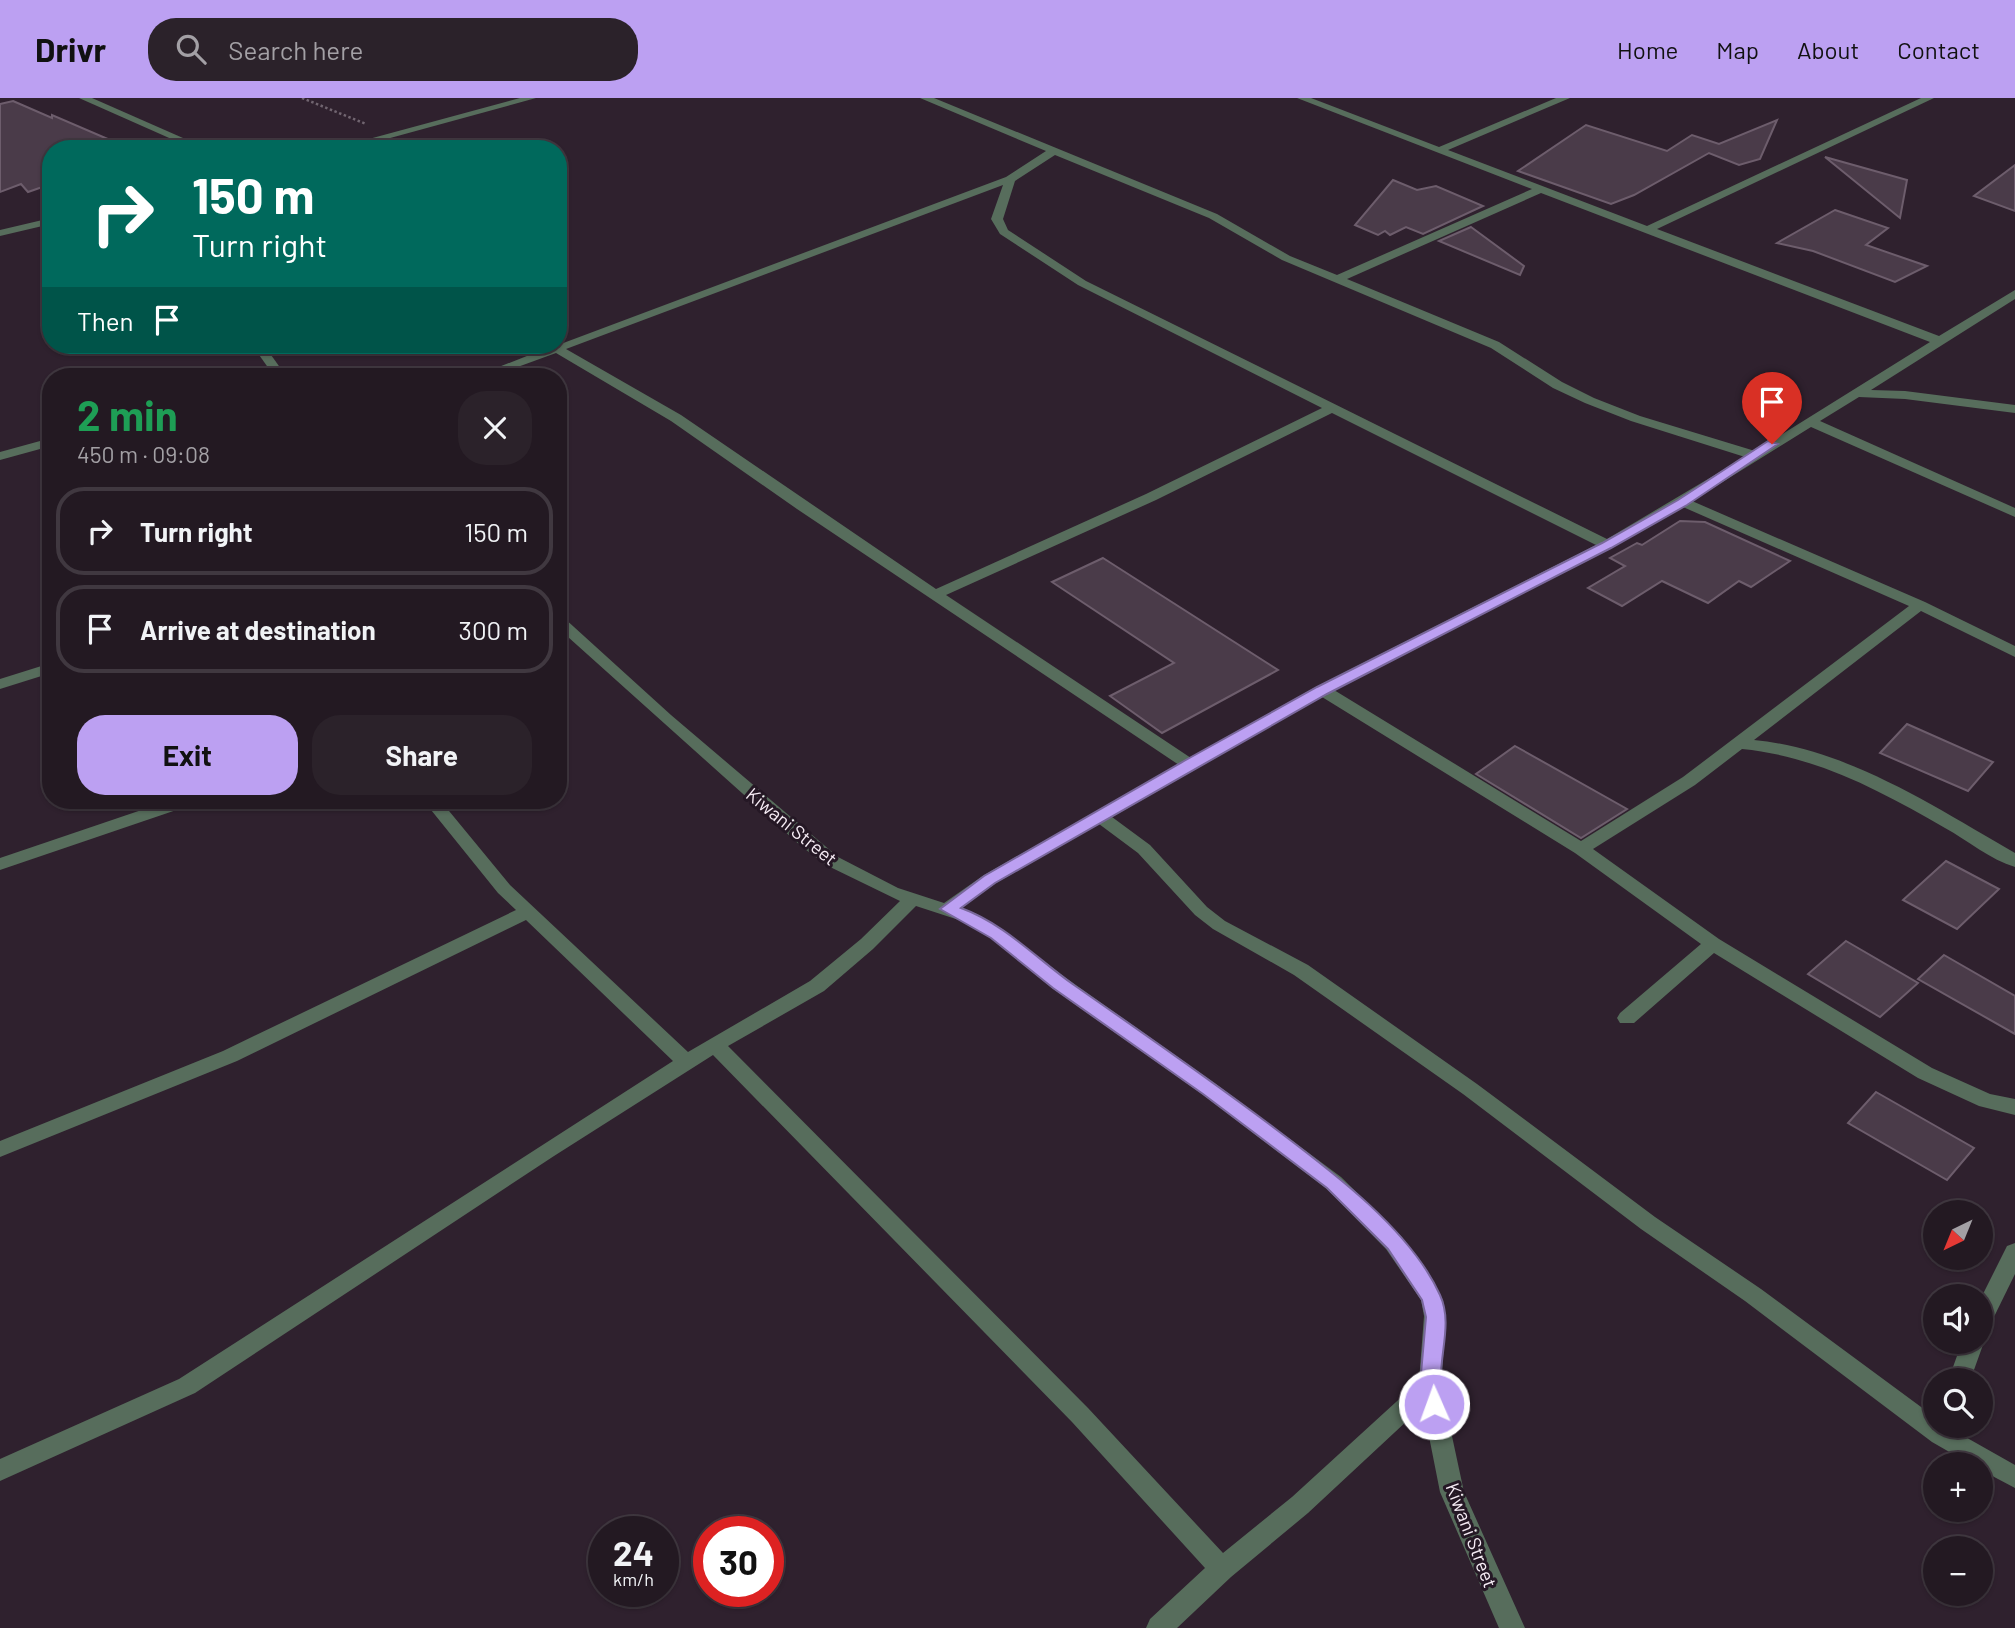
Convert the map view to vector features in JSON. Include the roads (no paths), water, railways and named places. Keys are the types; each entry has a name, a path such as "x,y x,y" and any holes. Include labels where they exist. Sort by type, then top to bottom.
{"street":[{"path":"84,98 183,140"},
{"path":"371,140 531,98"},
{"path":"925,98 1213,216 1286,258 1526,360 1567,389 1607,407 1754,455"},
{"path":"1302,98 1940,341"},
{"path":"1440,150 1565,98"},
{"path":"1647,230 1929,98"},
{"path":"567,341 1010,179 1054,151"},
{"path":"1010,179 997,219 1004,232 1082,283 1606,545"},
{"path":"1337,279 1541,189"},
{"path":"0,233 42,223"},
{"path":"948,909 990,879 1189,764 1322,691 1606,545 1682,502 2015,294"},
{"path":"501,368 534,354"},
{"path":"567,354 676,418 802,506 1189,764"},
{"path":"1857,393 1905,395 2015,409"},
{"path":"937,594 1151,497 1330,409"},
{"path":"1808,421 2015,513"},
{"path":"0,456 42,444"},
{"path":"1682,502 1920,605 2015,652"},
{"path":"1581,849 1689,781 1920,605"},
{"name":"Kiwani Street","path":"567,628 807,842 863,878 912,899 971,918 997,934 1059,983 1209,1089 1334,1183 1394,1243 1432,1298 1436,1317 1430,1385 1452,1492 1512,1628"},
{"path":"0,684 42,671"},
{"path":"1322,691 1581,849 1713,944 1924,1073 1986,1101 2015,1107"},
{"path":"1736,743 1787,748 1868,780 2015,862"},
{"path":"0,864 162,809"},
{"path":"439,809 527,912 686,1062"},
{"path":"1099,816 1143,849 1175,880 1201,911 1219,925 1324,985 1470,1089 1648,1223 1923,1416"},
{"path":"0,1471 187,1386 686,1062 817,986 867,944 912,899"},
{"path":"0,1149 230,1056 527,912"},
{"path":"1627,1018 1713,944"},
{"path":"716,1046 1080,1415 1222,1569"},
{"path":"1993,1296 2015,1252"},
{"path":"1159,1628 1222,1569 1300,1505 1430,1385"},
{"path":"1954,1438 2015,1477"}]}
